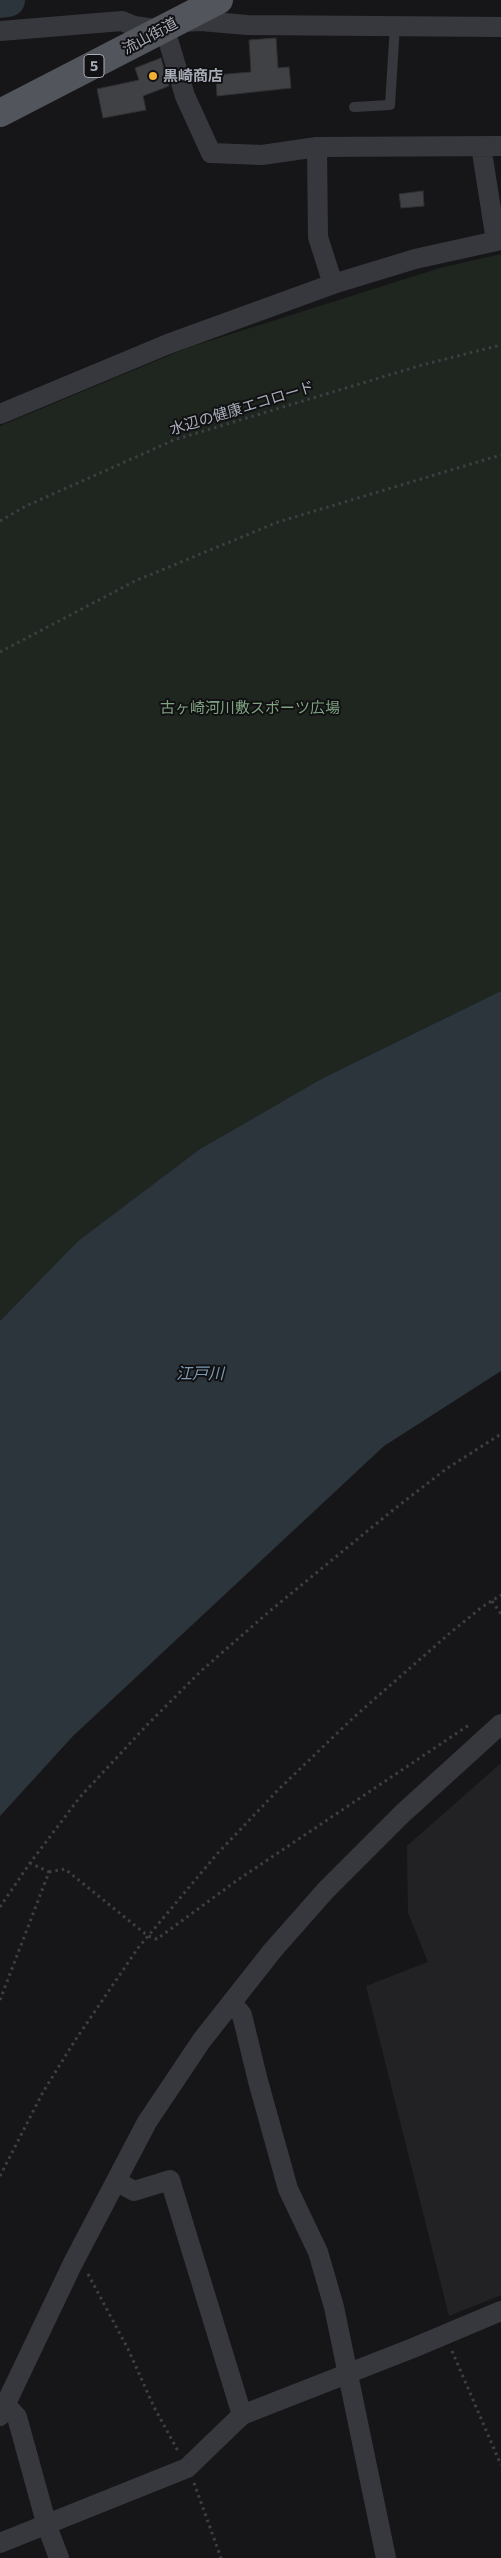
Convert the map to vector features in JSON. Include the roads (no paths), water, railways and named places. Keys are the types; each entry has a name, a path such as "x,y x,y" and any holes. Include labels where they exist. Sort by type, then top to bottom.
{"main road":[{"name":"流山街道","path":"0,114 219,0"}],"street":[{"path":"0,31 122,21 134,26 168,26 201,21 247,26 395,25 501,27"},
{"path":"168,26 169,43 185,96 211,153 262,155 317,147 501,146"},
{"path":"0,414 168,344 333,284 415,259 498,240 481,146"},
{"path":"317,147 318,237 333,284"},
{"path":"58,2558 47,2526 17,2417 3,2411 74,2263 147,2122 173,2082 232,2002 273,1950 326,1890 402,1814 501,1724"},
{"path":"232,2002 242,2015 288,2189 318,2252 334,2307 386,2558"},
{"path":"116,2181 134,2191 170,2180 242,2415"},
{"path":"0,2543 47,2526 187,2468 242,2415 446,2335 501,2311"}],"lane":[{"path":"354,107 390,105 395,25"}],"water":[{"name":"江戸川","path":"501,991 501,1371 384,1446 73,1736 0,1816 0,1321 78,1241 200,1149 323,1078"}],"waterway":[{"path":"0,1 8,0"}],"place":[{"name":"黒崎商店","path":"153,76"}],"park label":[{"name":"古ヶ崎河川敷スポーツ広場","path":"250,708"}]}
